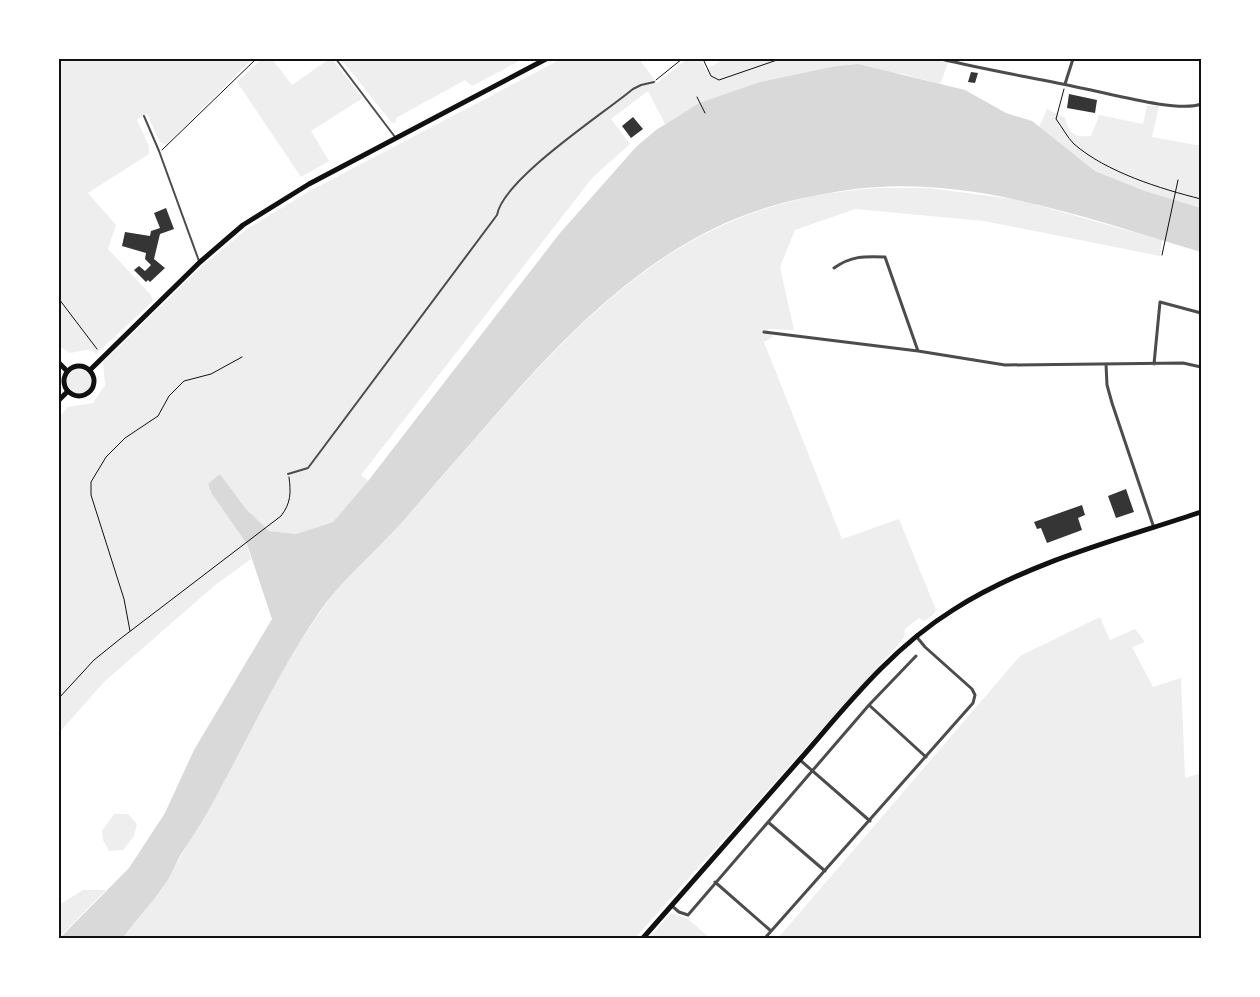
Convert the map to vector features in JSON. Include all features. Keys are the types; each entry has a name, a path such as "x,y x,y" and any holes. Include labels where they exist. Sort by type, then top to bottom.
{"main road":[{"path":"90,370 200,262 243,225 309,184 546,59"},
{"path":"59,363 67,371"},
{"path":"77,365 90,370 94,380 91,390 87,394 77,396 67,392 63,383 67,371 77,365"},
{"path":"59,400 67,392"},
{"path":"643,938 865,685 916,636 953,610 994,587 1102,544 1201,512"}],"street":[{"path":"941,59 989,71 1185,107 1201,104"},
{"path":"1065,84 1073,59"},
{"path":"834,268 846,259 859,256 885,257 918,351"},
{"path":"1154,364 1160,302 1201,314"},
{"path":"764,332 918,351 1005,365 1183,363 1201,367"},
{"path":"1106,364 1107,385 1112,403 1154,528"},
{"path":"766,938 972,705 975,694 964,680 925,648 916,636"},
{"path":"672,906 679,912 688,915 714,882 869,705 916,656"},
{"path":"869,705 926,757"},
{"path":"800,760 870,821"},
{"path":"768,822 825,871"},
{"path":"714,882 771,931"}],"lane":[{"path":"336,59 396,139"},
{"path":"288,474 308,468 329,442 430,302 497,215 498,207 506,195 540,162 603,112 641,85 654,82"},
{"path":"144,116 200,262"}],"path":[{"path":"159,151 256,59"},
{"path":"654,82 682,59"},
{"path":"703,59 712,76 719,80 780,59"},
{"path":"1065,84 1056,119 1072,142 1097,159 1136,178 1201,198"},
{"path":"697,97 705,113"},
{"path":"1162,255 1178,180"},
{"path":"59,299 97,349"},
{"path":"130,630 124,599 91,495 91,482 106,457 125,438 158,416 169,396 184,381 211,374 242,357"},
{"path":"59,698 94,660 130,630 218,562 274,523 287,509 291,494 288,474"}],"shaded area":[{"path":"59,59 252,59 166,145 160,142 147,114 137,120 149,146 149,154 88,193 116,225 108,249 150,294 153,301 96,354 91,349 70,353 59,346"},
{"path":"262,59 272,59 292,85 329,59 332,59 363,98 311,131 329,161 301,177 237,82"},
{"path":"341,59 523,59 472,86 465,80 396,118 396,122 392,123"},
{"path":"561,59 642,59 642,63 657,83 687,59 701,59 706,70 723,59 930,59 948,63 940,84 903,74 831,67 760,82 699,103 665,124 648,91 611,119 630,144 593,177 361,475 368,481 333,522 296,534 269,531 246,509 220,474 208,485 247,544 251,559 214,586 104,682 59,733 59,417 68,407 93,403 105,385 103,362 200,268 247,229 308,192"},
{"path":"858,64 965,90 1006,113 1032,121 1095,171 1145,191 1201,208 1201,252 1072,213 1028,202 983,193 893,186 832,192 769,207 723,224 680,247 640,274 602,305 567,338 533,373 400,524 328,601 289,660 207,813 180,856 168,880 123,938 60,938 129,868 165,813 194,750 272,619 247,544 212,494 208,484 220,474 246,509 269,531 296,534 333,522 368,481 560,233 636,147 656,130 699,103 760,82 831,67"},
{"path":"1147,106 1159,106 1152,137 1201,146 1201,208 1145,191 1095,171 1039,127 1047,109 1065,118 1074,134 1091,136 1099,115 1143,124"},
{"path":"878,188 929,188 1019,200 1162,240 1160,256 984,221 855,209 795,230 780,267 794,330 768,329 773,337 764,342 842,539 899,519 936,610 933,615 924,621 919,618 905,629 904,638 635,938 123,938 169,878 272,688 328,601 353,572 401,523 533,374 579,327 628,284 681,248 739,219 804,198"},
{"path":"79,369 84,370 90,376 90,386 84,392 79,393 74,392 68,386 67,381 68,376 74,370"},
{"path":"1100,617 1110,640 1135,629 1145,642 1132,647 1153,687 1181,678 1185,778 1201,773 1201,938 778,938 1020,656"},
{"path":"114,814 128,814 137,824 134,836 123,850 109,851 103,840 102,831"},
{"path":"83,890 106,890 59,938 59,905"},
{"path":"671,913 688,919 710,938 649,938"}],"building":[{"path":"971,72 978,73 975,83 968,82"},
{"path":"1069,94 1097,100 1095,113 1067,108"},
{"path":"633,117 643,129 631,138 622,126"},
{"path":"166,208 174,229 160,234 154,259 165,268 150,282 148,280 146,282 134,270 139,266 145,271 151,265 145,259 146,253 122,246 125,232 150,236 151,231 160,228 154,213"},
{"path":"1126,489 1134,512 1116,518 1108,496"},
{"path":"1082,505 1085,515 1078,518 1082,530 1047,543 1041,528 1037,529 1034,522"}]}
